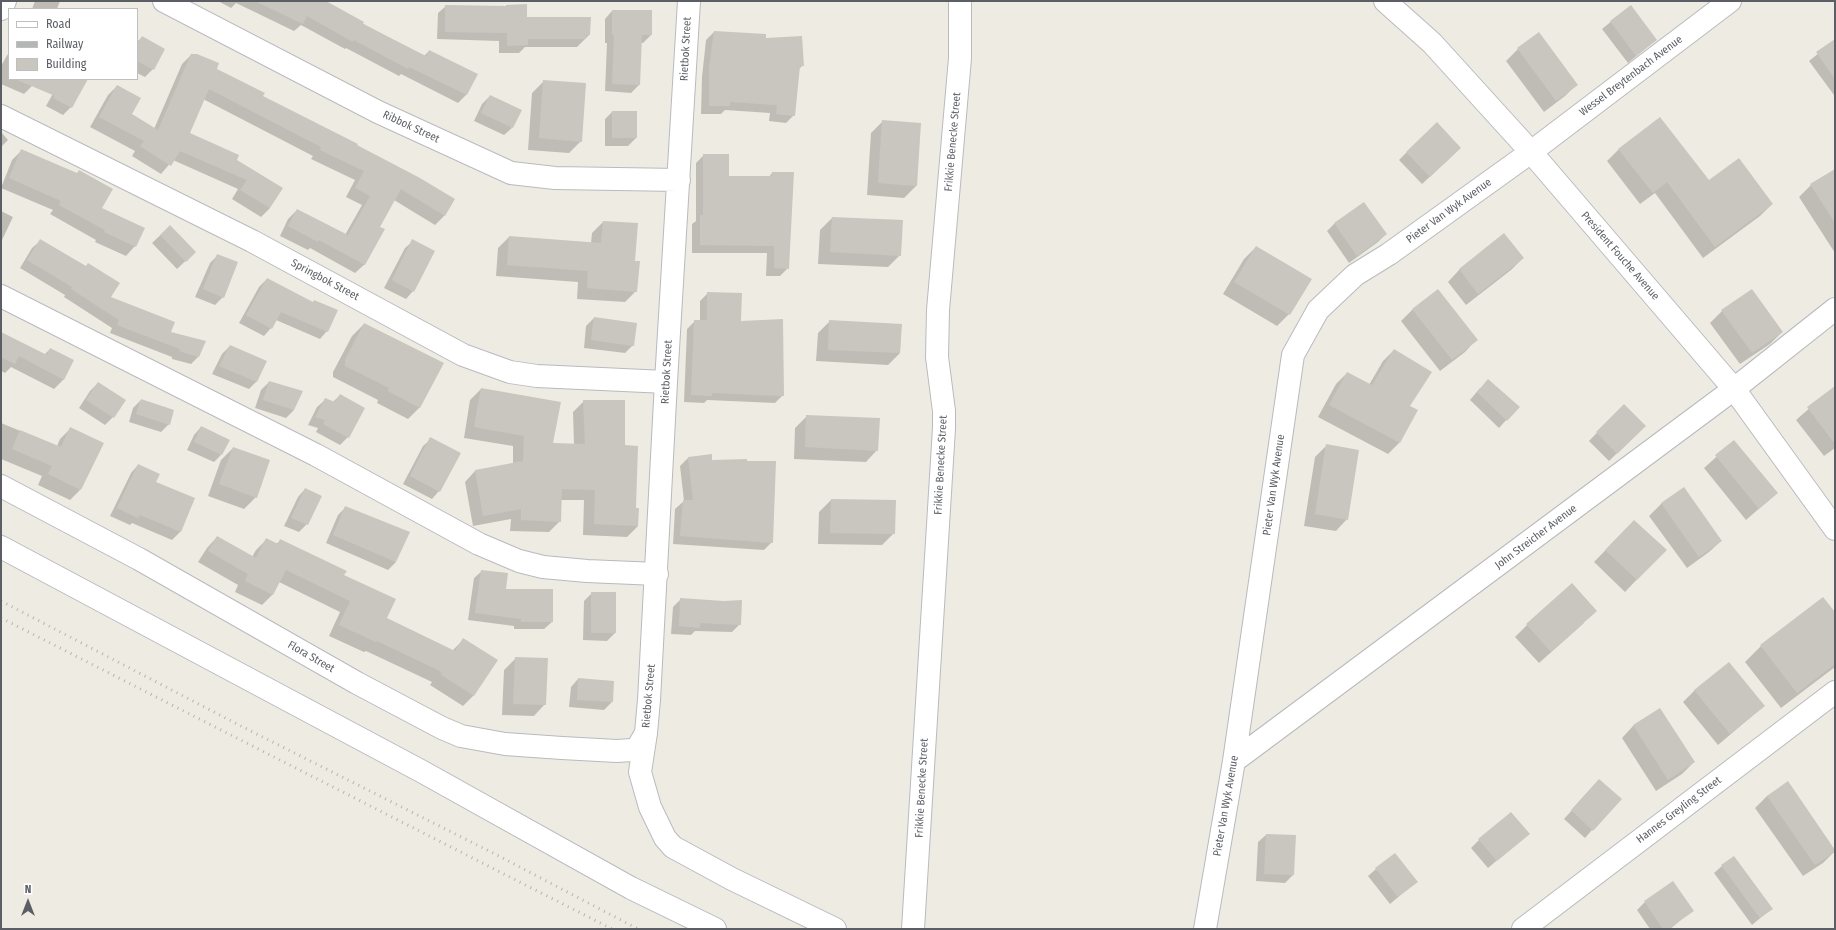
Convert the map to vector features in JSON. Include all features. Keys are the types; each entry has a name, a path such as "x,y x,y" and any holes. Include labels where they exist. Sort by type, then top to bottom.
{"street":[{"path":"1,9 5,1"},
{"name":"Ribbok Street","path":"164,1 378,112 511,173 555,178 679,180"},
{"name":"Rietbok Street","path":"689,1 649,700 643,737 640,772 650,807 665,838 673,847 732,879 835,929"},
{"name":"Frikkie Benecke Street","path":"913,929 944,428 944,411 937,357 938,310 960,58 960,1"},
{"name":"President Fouche Avenue","path":"1385,1 1432,43 1531,152 1734,389 1835,529"},
{"name":"Wessel Breytenbach Avenue","path":"1531,152 1730,1"},
{"name":"Springbok Street","path":"1,116 252,241 464,355 510,372 537,376 666,382"},
{"name":"Pieter Van Wyk Avenue","path":"1205,929 1234,761 1293,355 1318,310 1355,275 1389,254 1531,152"},
{"path":"1,296 316,455 448,528 519,561 543,567 587,571 657,574"},
{"name":"John Streicher Avenue","path":"1234,761 1734,389 1835,310"},
{"name":"Flora Street","path":"1,486 138,559 357,683 442,728 461,736 505,744 617,751 632,750 638,747 643,737"},
{"path":"1,547 421,771 631,888 715,929"},
{"name":"Hannes Greyling Street","path":"1523,929 1835,692"}],"building":[{"path":"255,1 326,1 364,22 363,24 426,56 429,50 478,74 467,95 409,67 408,69 354,40 353,42 307,16 303,24"},
{"path":"527,4 527,17 591,17 590,35 586,35 586,39 528,39 528,45 507,46 507,33 445,32 445,5 506,6"},
{"path":"1631,5 1657,40 1636,56 1610,21"},
{"path":"612,10 652,10 652,35 642,35 640,85 612,84 614,35 612,35"},
{"path":"714,31 766,34 766,38 802,36 804,66 800,66 795,116 776,114 777,105 730,102 730,106 709,106 709,68"},
{"path":"1539,32 1578,85 1556,101 1517,48"},
{"path":"142,36 165,49 154,70 138,62 138,43"},
{"path":"1835,39 1835,79 1816,52"},
{"path":"191,54 197,54 219,63 217,69 265,93 263,96 358,144 357,145 420,178 455,199 445,216 401,189 380,227 385,229 365,265 319,240 318,242 288,226 297,209 348,235 370,196 355,188 364,171 320,150 321,147 209,89 190,133 239,155 237,160 283,188 270,208 240,190 247,180 180,151 171,166 140,146 144,141 99,117 117,85 141,98 132,114 158,130"},
{"path":"17,80 87,80 72,108 53,98 55,96"},
{"path":"543,80 586,83 582,142 539,138"},
{"path":"490,95 522,110 513,128 481,113"},
{"path":"612,111 637,111 637,138 612,138"},
{"path":"1660,117 1709,180 1739,158 1773,204 1715,247 1667,182 1653,193 1618,149"},
{"path":"882,120 921,123 917,186 878,183"},
{"path":"1437,122 1461,148 1430,177 1406,152"},
{"path":"21,149 77,173 79,170 113,189 102,208 145,228 136,247 104,232 105,230 59,205 61,201 9,178"},
{"path":"703,154 729,154 729,176 772,176 772,172 794,172 789,269 774,268 774,246 700,245 700,215 703,215"},
{"path":"1835,169 1835,223 1810,184"},
{"path":"1364,202 1387,234 1357,256 1334,223"},
{"path":"832,217 903,220 901,256 830,252"},
{"path":"603,221 638,223 635,261 640,261 637,292 587,288 588,271 507,265 509,236 601,243"},
{"path":"170,225 196,252 186,262 160,235"},
{"path":"1504,233 1524,258 1478,294 1459,269"},
{"path":"40,239 86,266 88,263 120,283 111,297 175,322 171,332 206,341 199,357 179,351 180,349 117,325 119,320 71,289 72,287 27,260"},
{"path":"412,239 435,251 414,292 392,280"},
{"path":"1256,246 1312,279 1290,315 1234,282"},
{"path":"217,254 238,262 224,298 203,289"},
{"path":"267,278 313,302 314,300 338,310 328,332 281,312 272,329 246,315"},
{"path":"1438,289 1478,340 1452,360 1412,309"},
{"path":"1752,289 1783,332 1752,353 1721,310"},
{"path":"707,292 742,293 741,321 783,319 784,396 712,393 712,396 691,395 694,320 707,320"},
{"path":"594,317 637,323 634,346 591,340"},
{"path":"829,320 902,324 900,353 828,350"},
{"path":"364,323 444,363 420,408 388,391 389,388 345,366 345,360"},
{"path":"1,332 47,355 50,348 74,360 64,380 19,356 15,364 1,357"},
{"path":"230,345 267,361 257,382 219,366"},
{"path":"1394,349 1432,372 1410,406 1418,410 1400,443 1329,405 1347,372 1372,385"},
{"path":"1488,379 1520,407 1507,421 1477,392"},
{"path":"269,381 303,391 294,410 263,400"},
{"path":"98,382 126,400 114,418 86,400"},
{"path":"1835,386 1835,444 1807,407"},
{"path":"481,388 561,402 553,443 585,444 583,400 625,400 625,445 638,446 636,508 639,508 638,526 594,524 595,490 562,489 561,522 521,520 521,509 483,516 475,470 523,461 524,436 474,427"},
{"path":"340,394 365,408 349,438 323,424 325,420 315,417 325,398 335,402"},
{"path":"141,399 174,410 170,425 136,414"},
{"path":"1624,404 1646,426 1617,454 1596,432"},
{"path":"806,415 880,418 878,451 805,447"},
{"path":"201,426 230,440 222,455 194,442"},
{"path":"70,427 104,443 81,490 48,474 52,466 12,449 20,430 61,447"},
{"path":"430,437 461,453 440,492 410,476"},
{"path":"1734,440 1778,493 1759,509 1715,455"},
{"path":"1326,444 1359,450 1348,520 1315,514"},
{"path":"233,447 270,460 257,498 219,484"},
{"path":"712,454 712,460 747,459 747,461 776,461 773,543 680,536 683,500 693,500 688,457"},
{"path":"138,464 160,474 156,482 195,498 181,532 140,515 138,518 117,508"},
{"path":"1684,487 1722,541 1699,557 1661,503"},
{"path":"305,488 322,496 308,525 291,518"},
{"path":"831,499 896,500 895,534 830,533"},
{"path":"345,506 410,532 396,562 333,535"},
{"path":"1634,520 1667,550 1637,580 1605,550"},
{"path":"217,536 256,558 266,538 278,544 280,539 347,571 344,575 396,599 387,618 455,651 463,638 498,660 474,696 440,674 442,672 377,641 376,642 339,625 350,601 286,570 273,595 245,581 248,574 208,551"},
{"path":"481,570 508,573 506,589 553,589 553,622 521,622 521,619 475,613"},
{"path":"1572,583 1597,611 1551,652 1526,624"},
{"path":"591,592 616,592 616,633 591,633"},
{"path":"1823,597 1835,612 1835,664 1797,693 1760,645"},
{"path":"680,598 724,601 742,600 741,625 700,623 700,628 679,626"},
{"path":"515,657 548,658 546,705 513,704"},
{"path":"1729,662 1765,706 1730,734 1694,690"},
{"path":"578,678 614,681 613,702 577,700"},
{"path":"1660,708 1695,762 1668,780 1633,725"},
{"path":"1599,779 1622,799 1593,831 1571,810"},
{"path":"1788,781 1835,850 1835,852 1815,865 1767,796"},
{"path":"1511,812 1530,834 1497,861 1478,839"},
{"path":"1266,834 1296,835 1294,875 1264,874"},
{"path":"1395,853 1418,882 1398,897 1375,868"},
{"path":"1734,856 1773,909 1760,918 1721,865"},
{"path":"1673,881 1694,911 1668,929 1663,929 1644,901"}],"railway":[{"path":"1,601 237,724 493,853 638,929"},
{"path":"1,618 612,929"}]}
